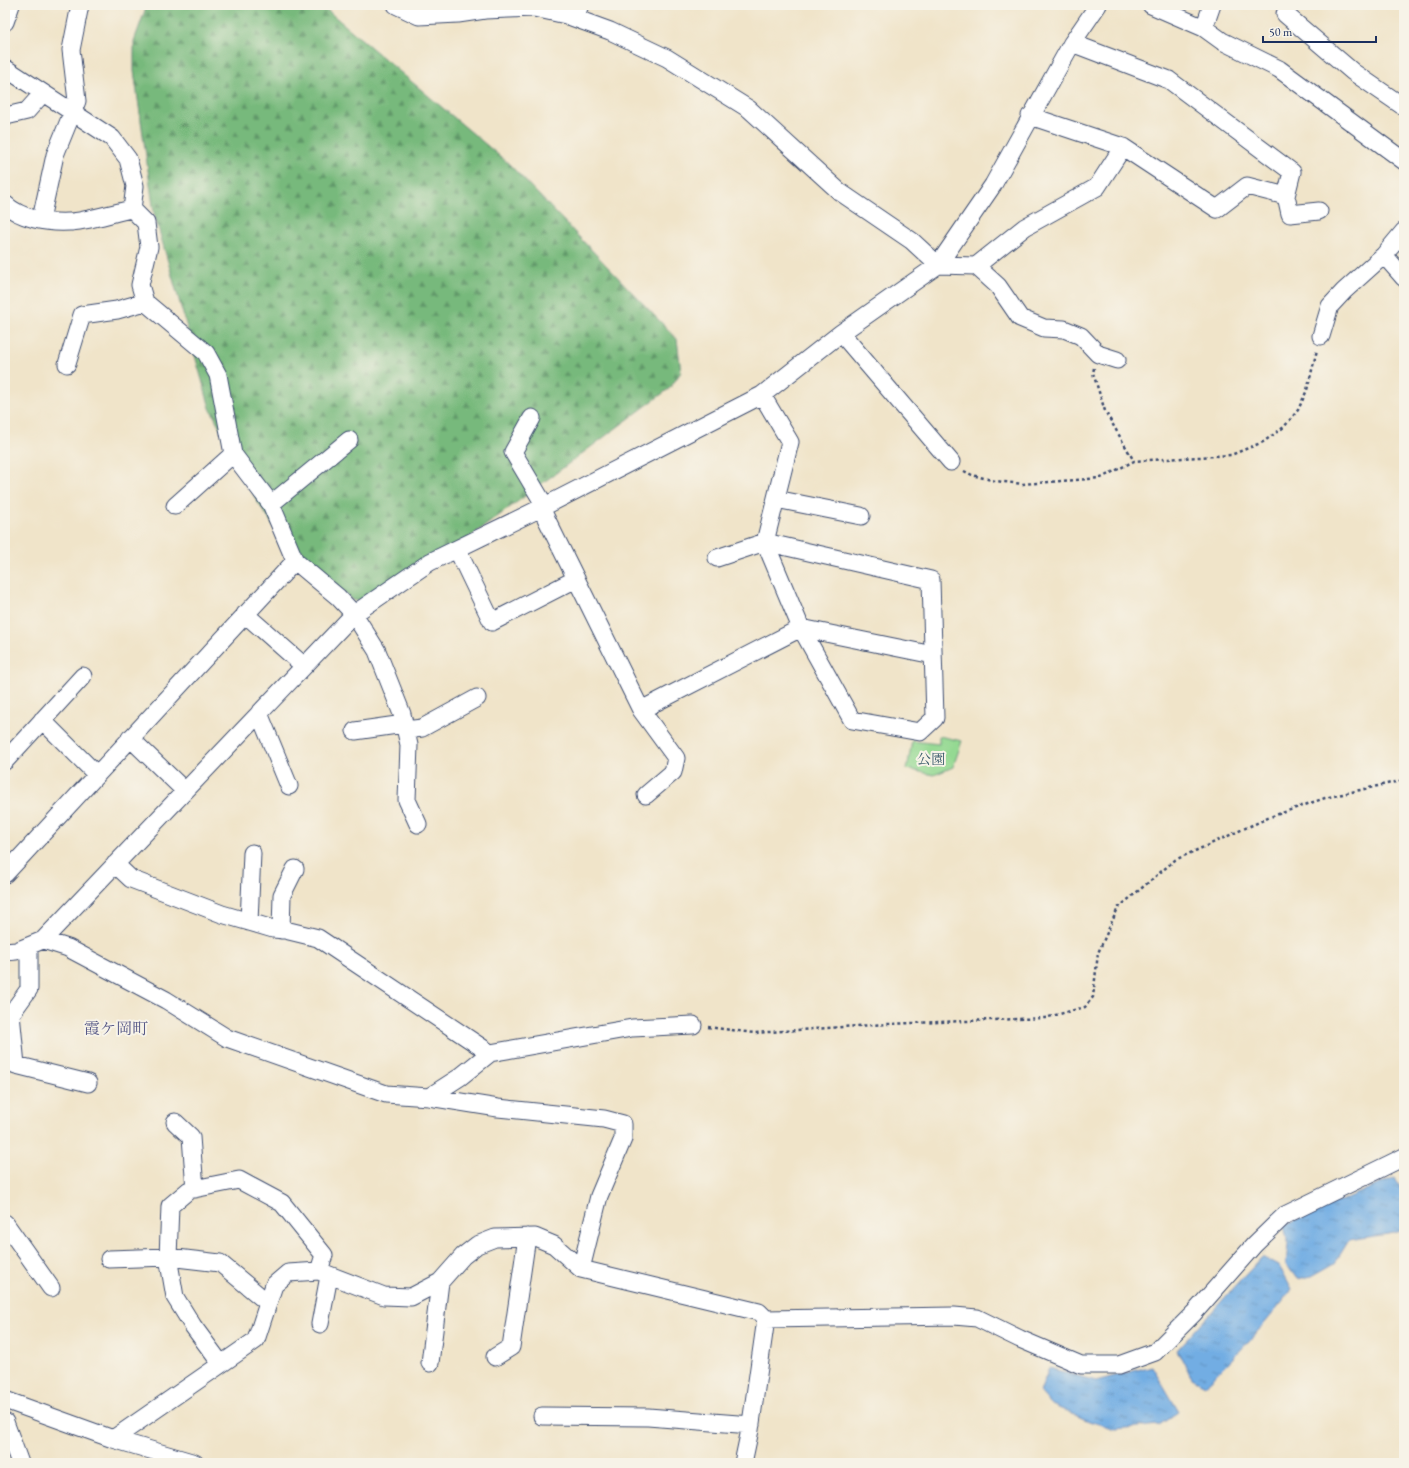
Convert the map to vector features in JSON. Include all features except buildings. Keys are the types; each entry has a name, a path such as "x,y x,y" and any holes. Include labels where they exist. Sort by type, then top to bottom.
{"street":[{"path":"5,22 11,5"},
{"path":"41,219 55,155 77,101 71,50 80,5"},
{"path":"396,5 419,16 458,14 485,10 534,8 577,12 610,31 667,58 749,109 840,192 912,241 938,265 976,266 1025,227 1097,188 1124,147"},
{"path":"5,952 16,952 36,943 115,864 354,614 430,562 543,507 762,394 842,333 938,265 993,185 1030,116 1072,43 1098,5"},
{"path":"1151,5 1204,28 1222,41 1279,69 1404,160"},
{"path":"1204,28 1212,5"},
{"path":"1285,14 1353,72 1404,106"},
{"path":"1072,43 1169,80 1292,172 1286,196 1290,214 1319,211"},
{"path":"5,68 73,111 112,138 128,159 135,186 132,209"},
{"path":"5,118 6,116 27,111 43,93"},
{"path":"1030,116 1124,147 1217,209 1247,186 1286,196"},
{"path":"5,204 26,218 69,222 132,209"},
{"path":"132,209 146,223 149,247 140,285 145,302 206,353 218,375 233,454 271,504 295,561 338,597 354,614 377,651 405,727 409,745 407,800 418,824"},
{"path":"1321,336 1330,306 1344,291 1384,255 1404,231"},
{"path":"1384,255 1404,278"},
{"path":"976,266 998,286 1020,318 1044,328 1064,329 1081,336 1098,354 1117,360"},
{"path":"67,364 82,315 117,310 145,302"},
{"path":"842,333 951,462"},
{"path":"717,558 765,542 930,580 935,718 920,732 852,720 801,628 765,542 790,442 762,394"},
{"path":"532,418 513,452 543,507 576,579 641,710 676,758 673,772 646,795"},
{"path":"271,504 349,440"},
{"path":"176,506 233,454"},
{"path":"776,499 861,516"},
{"path":"457,549 492,622 576,579"},
{"path":"8,863 96,775 295,561"},
{"path":"245,614 304,666"},
{"path":"641,710 801,628 933,655"},
{"path":"5,761 83,676"},
{"path":"355,731 405,727 422,728 477,698"},
{"path":"259,713 289,786"},
{"path":"42,720 96,775"},
{"path":"130,738 184,791"},
{"path":"249,922 252,853"},
{"path":"115,864 131,879 176,897 272,930 281,930 318,938 490,1053"},
{"path":"281,930 282,895 295,869"},
{"path":"36,943 29,989 11,1014 16,1065 88,1083"},
{"path":"36,943 68,948 166,1000 227,1038 386,1094 604,1119 623,1124 623,1139 599,1196 581,1269"},
{"path":"429,1098 460,1077 490,1053 632,1028 693,1025"},
{"path":"175,1122 191,1137 195,1189"},
{"path":"113,1439 256,1340 274,1285 288,1273 324,1274 384,1296 411,1297 440,1282 463,1256 477,1245 495,1238 535,1237 554,1245 581,1269 759,1312 766,1319 954,1316 977,1318 1020,1339 1081,1365 1119,1365 1155,1352 1194,1313 1254,1245 1285,1215 1404,1157"},
{"path":"221,1364 192,1326 175,1297 168,1257 170,1206 190,1190 239,1180 282,1203 324,1255 320,1324"},
{"path":"5,1223 51,1288"},
{"path":"495,1357 511,1347 527,1237"},
{"path":"109,1259 168,1257 220,1263 268,1303"},
{"path":"430,1364 440,1282"},
{"path":"743,1463 751,1424 766,1319"},
{"path":"5,1400 113,1439 195,1463"},
{"path":"542,1416 648,1417 751,1424"},
{"path":"5,1422 20,1463"}],"path":[{"path":"951,462 972,476 995,481 1023,484 1101,478 1134,461 1231,455 1263,442 1284,427 1298,410 1307,390 1321,336"},
{"path":"1098,354 1093,373 1105,411 1134,461"},
{"path":"693,1025 754,1033 887,1024 1045,1018 1084,1007 1092,997 1098,953 1118,908 1175,860 1270,817 1326,798 1404,780"}],"green space":[{"path":"147,5 321,5 509,164 677,339 681,372 670,388 395,593 368,603 352,600 287,546 257,501 210,408 154,213 134,71 134,41"},
{"name":"公園","path":"939,736 962,741 953,767 934,775 907,769 912,741 939,744"}],"water":[{"path":"1395,1177 1404,1195 1404,1230 1349,1240 1335,1263 1312,1276 1297,1279 1286,1264 1288,1244 1284,1226"},
{"path":"1262,1257 1279,1266 1292,1290 1272,1315 1228,1363 1205,1385 1192,1378 1177,1350"},
{"path":"1152,1366 1179,1412 1159,1425 1115,1429 1089,1421 1052,1405 1040,1392 1049,1368 1096,1381"}],"district":[{"name":"霞ケ岡町","path":"116,1028"}]}
